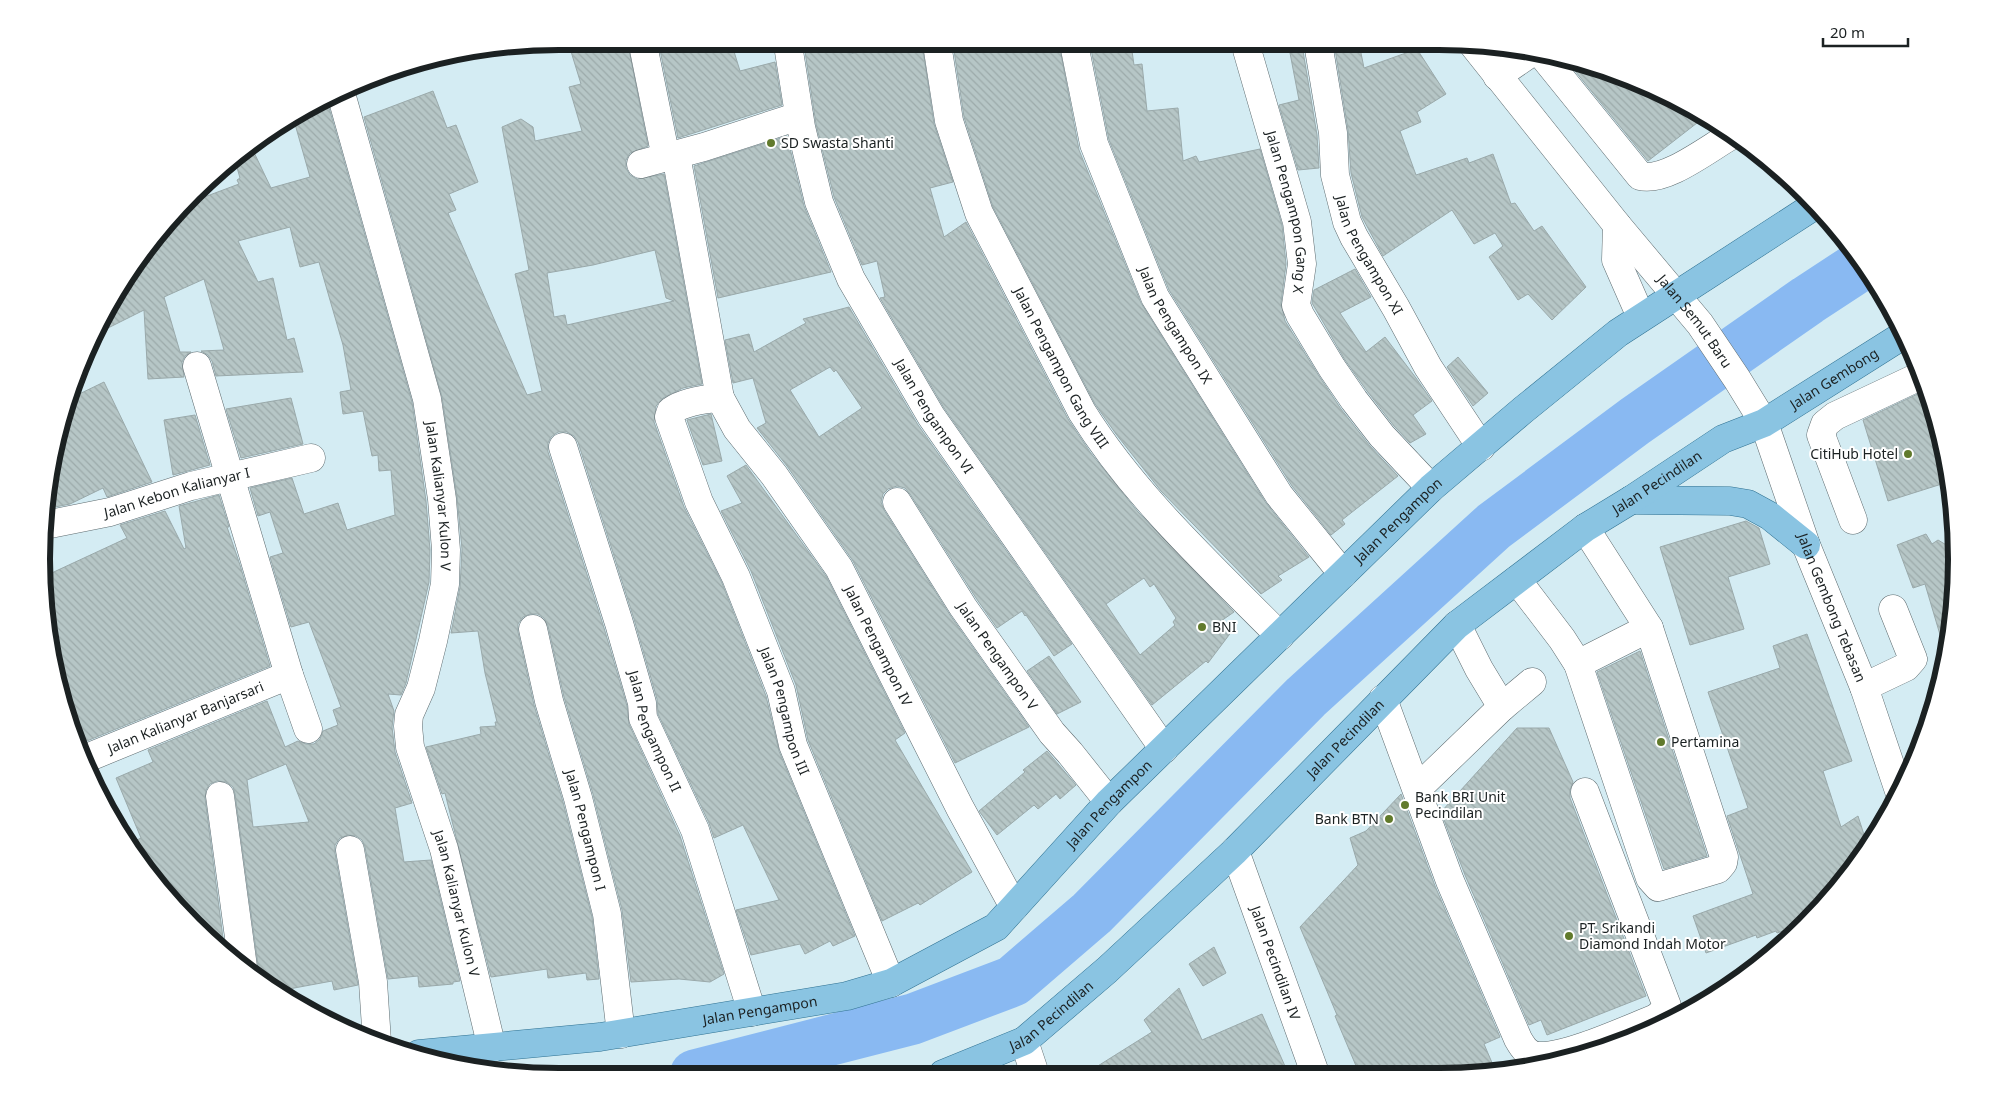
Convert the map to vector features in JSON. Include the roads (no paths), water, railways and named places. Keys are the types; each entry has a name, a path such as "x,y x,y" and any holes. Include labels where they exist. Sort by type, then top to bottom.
{"main road":[{"path":"1676,294 1809,209"},
{"name":"Jalan Pengampon","path":"441,1054 475,1054 621,1034 847,996 891,983 996,927 1110,802 1431,488 1618,333 1676,294"},
{"name":"Jalan Gembong","path":"1764,423 1898,338"},
{"name":"Jalan Pecindilan","path":"958,1068 1024,1041 1142,939 1235,852 1457,625 1585,528 1723,439 1764,423"},
{"path":"1631,500 1730,501 1748,504 1770,516 1806,545"}],"street":[{"name":"Jalan Pengampon IV","path":"644,50 661,159 720,398 736,428 774,475 839,568 960,808 1014,907"},
{"name":"Jalan Pengampon VI","path":"789,50 799,116 819,202 851,279 931,416 1164,749"},
{"name":"Jalan Pengampon Gang VIII","path":"939,50 950,121 979,213 1082,412 1098,437 1172,528 1280,636"},
{"name":"Jalan Pengampon IX","path":"1075,50 1094,144 1156,297 1279,495 1343,574"},
{"name":"Jalan Pengampon Gang X","path":"1254,50 1296,222 1302,259 1296,305 1300,315 1354,400 1382,436 1431,488"},
{"name":"Jalan Pengampon XI","path":"1319,50 1333,133 1335,175 1347,222 1428,367 1481,447"},
{"name":"Jalan Semut Baru","path":"1478,52 1617,225 1700,324 1764,423"},
{"path":"1497,76 1524,57"},
{"path":"1548,62 1640,176 1647,178 1666,174 1726,139"},
{"name":"Jalan Kalianyar Kulon V","path":"342,98 427,399 442,498 446,550 445,584 434,641 421,688 409,715 408,726 410,747 444,849 475,1054"},
{"path":"661,159 799,116"},
{"path":"1617,225 1616,260 1641,317"},
{"path":"197,366 289,676 308,728"},
{"path":"1853,520 1822,435 1825,424 1835,416 1915,379"},
{"name":"Jalan Pengampon III","path":"720,398 704,399 671,411 669,417 676,441 699,502 736,577 781,690 793,745 891,983"},
{"name":"Jalan Gembong Tebasan","path":"1764,423 1806,545 1864,687 1897,782"},
{"name":"Jalan Pengampon II","path":"563,447 619,623 642,703 643,718 695,830 752,1012"},
{"name":"Jalan Kebon Kalianyar I","path":"51,524 110,512 191,486 310,458"},
{"name":"Jalan Pengampon V","path":"897,502 963,606 1052,733 1110,802"},
{"path":"1517,580 1562,639 1578,664 1650,878 1658,887 1718,869 1723,863 1724,857 1649,628 1585,528"},
{"path":"1864,687 1906,667 1913,659 1893,609"},
{"path":"1457,625 1479,669 1502,707"},
{"path":"1578,664 1649,628"},
{"name":"Jalan Pengampon I","path":"533,629 549,701 578,798 607,914 621,1034"},
{"name":"Jalan Kalianyar Banjarsari","path":"90,757 289,676"},
{"path":"1417,789 1502,707 1532,682"},
{"path":"1383,699 1450,881 1523,1048 1538,1056 1549,1056"},
{"path":"1585,792 1667,1006 1662,1014 1656,1018 1591,1045"},
{"path":"220,796 242,957"},
{"path":"350,850 374,982 377,1034"},
{"name":"Jalan Pecindilan IV","path":"1235,852 1313,1068"},
{"path":"1024,1041 1034,1068"}],"waterway":[{"path":"722,1068 913,1019 1013,981 1092,913 1306,697 1494,526 1635,421 1857,268"}],"place":[{"name":"SD Swasta Shanti","path":"771,143"},
{"name":"CitiHub Hotel","path":"1908,454"},
{"name":"BNI","path":"1202,627"},
{"name":"Pertamina","path":"1661,742"},
{"name":"Bank BRI Unit Pecindilan","path":"1405,805"},
{"name":"Bank BTN","path":"1389,819"},
{"name":"PT. Srikandi Diamond Indah Motor","path":"1569,936"}]}
